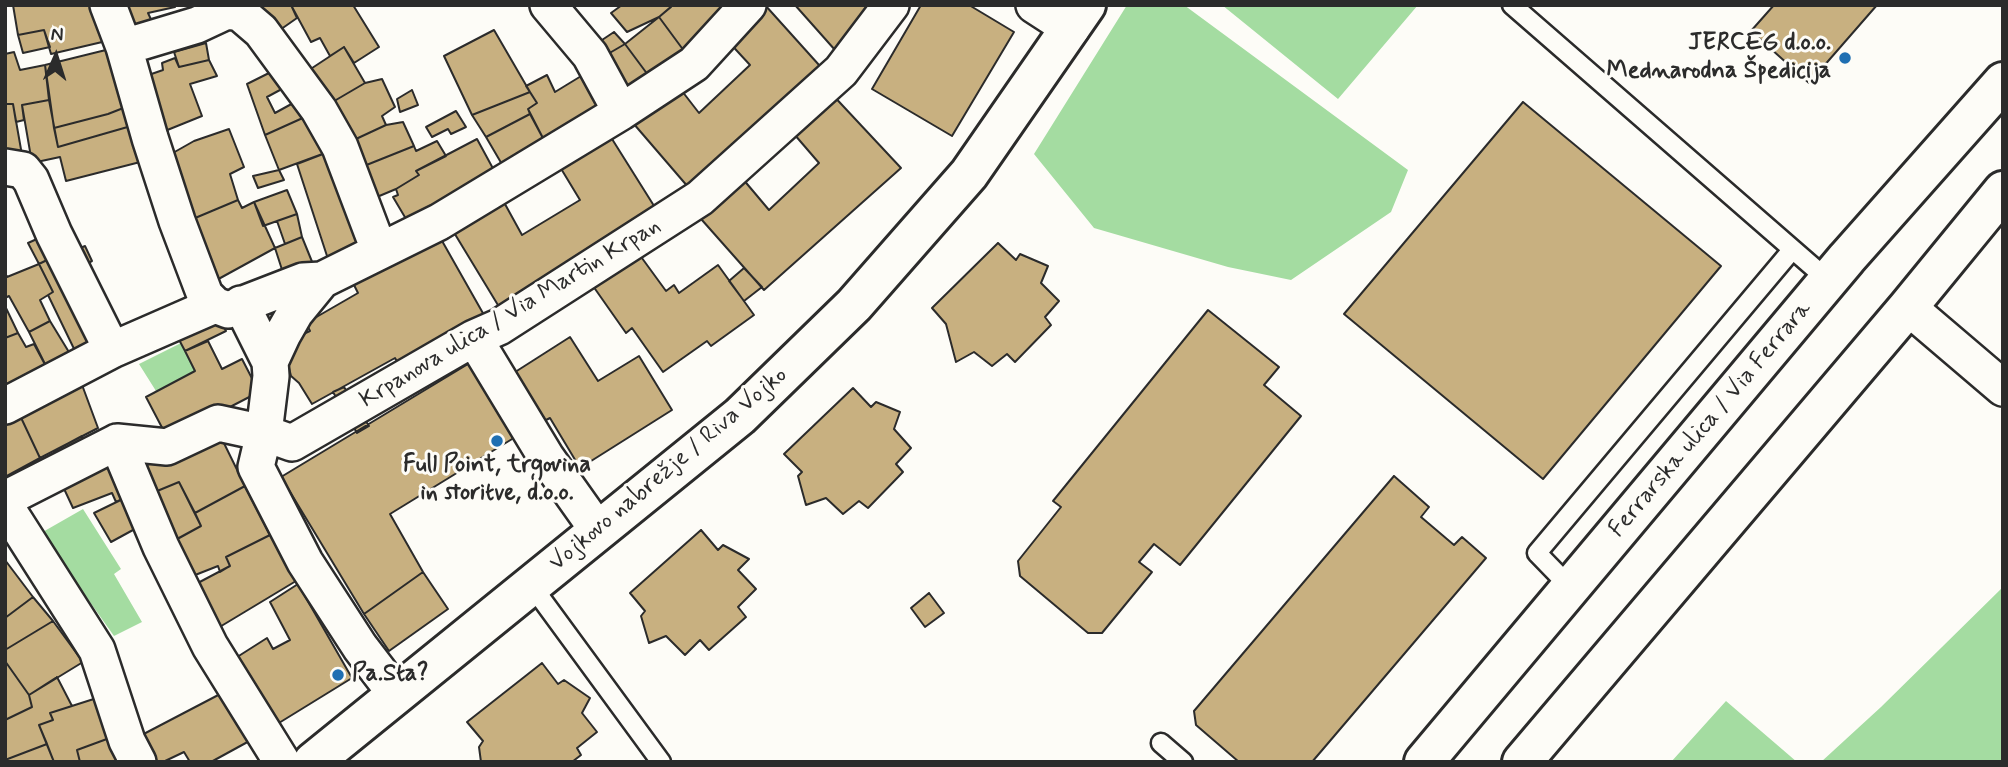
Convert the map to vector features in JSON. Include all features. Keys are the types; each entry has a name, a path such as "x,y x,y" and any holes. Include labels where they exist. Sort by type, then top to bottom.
{"main road":[{"name":"Vojkovo nabrežje / Riva Vojko","path":"313,762 740,416 855,305 969,174 1078,17"},
{"name":"Ferrarska ulica / Via Ferrara","path":"1424,762 1828,280 2003,82"},
{"path":"1522,762 2003,191"}],"street":[{"path":"108,5 124,47 177,220 205,295 228,304 270,362"},
{"path":"548,5 590,55 621,112"},
{"path":"396,694 360,647 305,562 256,467 264,433 271,376 270,362 295,313 322,280 439,222 621,112 694,64 748,5"},
{"name":"Krpanova ulica / Via Martin Krpan","path":"117,442 167,447 218,423 264,433 292,443 474,338 499,327 700,198 841,71 891,5"},
{"path":"1034,5 1078,17"},
{"path":"124,47 197,25 227,11 240,13 261,31 319,110 340,147 379,250"},
{"path":"5,167 23,170 31,180 54,234 112,350"},
{"path":"5,406 112,350 228,304 303,281 322,280"},
{"path":"1908,307 2003,388"},
{"path":"474,338 546,457 597,530"},
{"path":"138,762 127,741 97,650 8,507 117,442 161,547 209,646 282,762"}],"lane":[{"path":"1512,5 1828,280"},
{"path":"1571,587 1537,553 1793,250"},
{"path":"532,586 661,762"},
{"path":"1161,744 1183,762"}],"green space":[{"path":"1127,5 1184,5 1408,170 1391,212 1291,280 1228,267 1094,228 1034,154"},
{"path":"1222,5 1418,5 1338,99"},
{"path":"181,343 195,371 156,391 139,364"},
{"path":"83,509 121,569 114,574 142,622 114,636 41,533"},
{"path":"2003,587 2003,762 1821,762 1881,707"},
{"path":"1726,701 1797,762 1671,762"}],"building":[{"path":"13,5 103,5 115,39 51,54 44,30 18,35"},
{"path":"114,5 175,7 148,13 156,30 128,40"},
{"path":"258,5 291,5 297,18 277,32"},
{"path":"291,5 353,5 379,47 354,63 344,47 330,56 320,38 311,42"},
{"path":"622,5 671,7 659,17 627,32 611,13"},
{"path":"673,5 723,5 733,16 690,59 659,17"},
{"path":"756,5 765,5 828,75 695,195 627,116 675,82 699,113 750,65 726,39"},
{"path":"795,5 876,5 835,50"},
{"path":"921,5 969,5 1014,32 952,136 872,89"},
{"path":"1774,5 1877,5 1809,83 1751,31"},
{"path":"659,17 690,59 654,83 625,44"},
{"path":"44,30 50,47 23,53 18,35"},
{"path":"494,30 530,92 472,115 444,56"},
{"path":"614,32 625,44 601,58 593,46"},
{"path":"206,43 209,60 179,67 174,52"},
{"path":"625,44 654,83 621,101 601,58"},
{"path":"118,47 136,103 108,114 54,128 45,65"},
{"path":"344,47 365,83 324,107 300,76"},
{"path":"14,52 20,70 45,65 49,100 22,105 24,120 16,122 13,104 5,104 5,54"},
{"path":"175,58 179,67 209,60 217,76 190,84 202,116 155,135 137,79 163,70 162,63"},
{"path":"281,67 293,83 267,97 275,113 306,96 316,112 265,135 247,84"},
{"path":"591,70 609,104 545,142 528,109 537,103 526,86 547,75 555,92"},
{"path":"382,79 395,107 382,116 386,125 343,145 324,107 365,83"},
{"path":"412,90 418,105 400,112 397,99"},
{"path":"829,91 901,168 764,290 694,211 737,172 769,210 819,163 788,127"},
{"path":"530,92 537,103 528,109 530,114 486,137 472,115"},
{"path":"49,100 58,147 138,124 148,160 66,181 60,157 32,163 22,105"},
{"path":"1523,102 1721,266 1543,479 1344,314"},
{"path":"136,103 138,124 58,147 54,128 108,114"},
{"path":"5,104 13,104 22,155 5,159"},
{"path":"456,111 466,127 451,134 448,129 432,137 426,127"},
{"path":"316,112 336,149 279,170 265,135"},
{"path":"530,114 545,142 503,166 486,137"},
{"path":"403,122 414,146 354,170 343,145 386,125"},
{"path":"229,129 244,167 230,174 238,200 188,221 164,158 194,141"},
{"path":"607,131 661,217 504,315 450,226 500,195 522,235 580,200 557,162"},
{"path":"477,139 496,174 409,224 393,197 398,195 396,189 419,175 416,171"},
{"path":"437,141 446,156 416,171 419,175 396,189 365,202 354,170 414,146 416,151"},
{"path":"336,149 371,240 328,259 297,164"},
{"path":"279,170 284,180 258,188 253,176"},
{"path":"287,190 297,214 263,226 254,202"},
{"path":"238,200 242,208 254,202 275,248 213,282 188,221"},
{"path":"297,214 302,237 285,244 277,221"},
{"path":"437,232 484,315 399,365 395,358 312,404 299,383 291,376 288,364 289,353 301,335 310,331 306,323 358,293 354,285"},
{"path":"48,234 59,254 39,264 28,243"},
{"path":"302,237 315,269 285,279 275,248"},
{"path":"998,243 1016,260 1020,254 1048,266 1041,283 1059,301 1045,317 1051,325 1015,362 1007,354 992,366 974,352 956,362 946,324 932,308"},
{"path":"85,246 92,261 79,268 71,252"},
{"path":"59,254 102,344 77,355 48,295 53,292 39,264"},
{"path":"639,254 666,291 674,285 679,293 718,265 754,315 711,346 707,341 663,372 632,328 626,333 593,286"},
{"path":"39,264 53,292 40,300 50,321 29,332 9,296 5,298 5,273 7,277"},
{"path":"744,268 762,287 744,301 729,281"},
{"path":"5,306 18,333 5,338"},
{"path":"1208,310 1279,367 1264,385 1301,416 1180,565 1154,544 1139,562 1152,572 1102,633 1088,633 1020,576 1018,561 1061,507 1053,501"},
{"path":"217,312 226,331 185,351 176,334"},
{"path":"50,321 75,362 49,372 29,332"},
{"path":"18,333 26,347 34,344 49,372 5,396 5,338"},
{"path":"570,337 598,381 639,356 672,410 580,468 550,418 542,422 512,374"},
{"path":"208,341 222,369 242,359 259,392 168,439 146,397 195,371 185,351"},
{"path":"473,361 517,436 390,514 423,572 364,614 281,477"},
{"path":"78,374 98,428 40,458 16,407"},
{"path":"344,387 369,426 357,433 333,392"},
{"path":"853,388 871,407 876,402 900,412 894,429 911,448 896,464 903,472 868,508 859,501 843,514 826,498 806,505 798,476 802,472 784,454"},
{"path":"16,407 40,458 5,477 5,413"},
{"path":"218,431 245,486 195,513 179,482 145,496 137,466"},
{"path":"82,436 89,448 61,462 56,450"},
{"path":"115,453 133,494 116,502 112,493 73,508 59,478"},
{"path":"1394,476 1429,507 1421,517 1454,545 1462,537 1486,558 1312,762 1239,762 1196,725 1194,711"},
{"path":"179,482 201,526 166,545 145,496"},
{"path":"245,486 270,535 226,557 230,566 220,572 218,566 185,579 170,543 201,526 195,513"},
{"path":"133,494 144,524 111,542 94,513"},
{"path":"701,530 718,550 723,545 749,559 738,570 756,589 738,607 746,617 709,650 700,640 685,655 666,636 649,643 641,616 645,611 630,593"},
{"path":"270,535 296,581 213,631 194,585 230,566 226,557"},
{"path":"5,560 33,597 5,618"},
{"path":"423,572 448,609 389,651 364,614"},
{"path":"298,584 352,678 274,726 234,659 267,638 273,649 290,640 270,602"},
{"path":"929,593 944,613 925,627 911,608"},
{"path":"33,597 53,621 5,650 5,618"},
{"path":"53,621 83,662 29,695 5,661 5,650"},
{"path":"5,661 29,695 32,707 5,720"},
{"path":"542,663 558,684 564,680 590,698 582,713 597,732 577,748 581,755 572,762 481,762 479,747 483,741 467,722"},
{"path":"57,677 72,706 50,713 53,720 39,725 47,744 5,760 5,720 32,707 29,695"},
{"path":"224,692 253,739 211,762 190,762 184,752 163,762 150,762 136,738"},
{"path":"100,697 115,736 77,750 80,762 54,762 39,725 53,720 50,713"},
{"path":"115,736 127,762 80,762 77,750"},
{"path":"47,744 54,762 5,762 5,760"}],"place":[{"name":"JERCEG d.o.o. Mednarodna Špedicija","path":"1845,58"},
{"name":"Full Point, trgovina in storitve, d.o.o.","path":"497,441"},
{"name":"Pa.Sta?","path":"338,675"}]}
